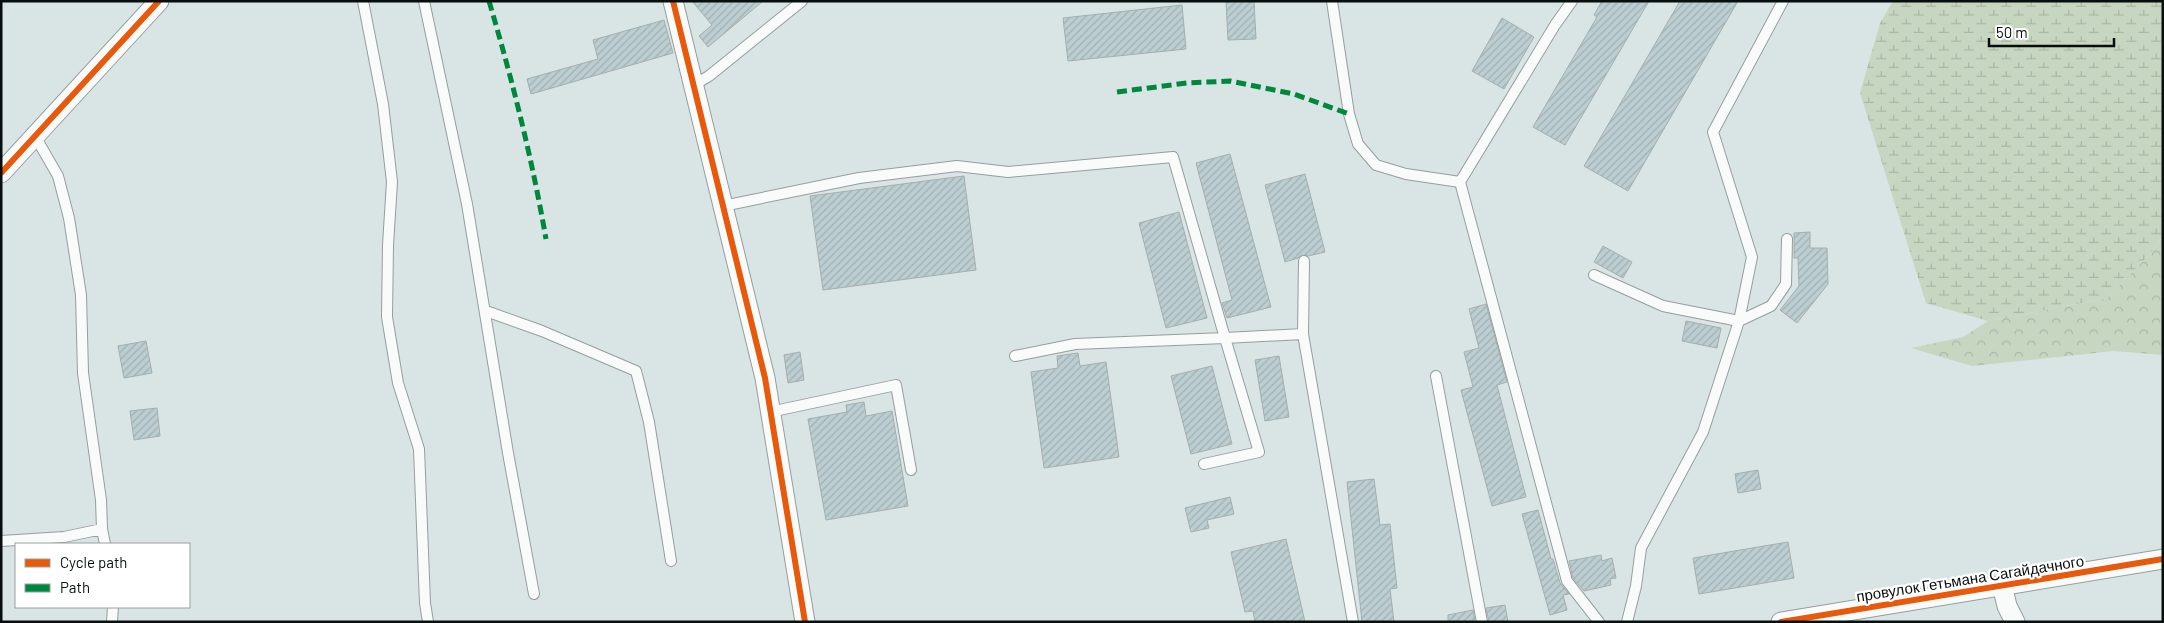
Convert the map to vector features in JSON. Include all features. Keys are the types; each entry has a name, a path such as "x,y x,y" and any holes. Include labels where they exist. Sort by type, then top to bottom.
{"street":[{"path":"1,173 159,1"},
{"path":"673,1 765,378 805,622"},
{"name":"провулок Гетьмана Сагайдачного","path":"1781,622 2163,559"},
{"path":"2002,585 2007,606 2015,622"}],"lane":[{"path":"364,1 383,104 391,173 387,318 398,383 419,449 425,603 428,622"},
{"path":"424,1 467,204 508,453 534,594"},
{"path":"694,85 709,76 802,1"},
{"path":"1332,1 1349,114 1358,144 1376,166 1406,174 1460,182"},
{"path":"1572,1 1555,25 1460,182 1567,582 1599,622"},
{"path":"1627,622 1636,586 1641,548 1703,432 1739,321 1752,257 1714,132 1783,1"},
{"path":"35,136 58,176 69,218 81,295 83,374 101,500 105,543"},
{"path":"723,206 859,178 957,166 1008,172 1173,157 1259,452 1204,464"},
{"path":"1594,275 1663,306 1739,321 1771,306 1786,284 1787,239"},
{"path":"1304,261 1303,334 1353,622"},
{"path":"486,311 550,334 636,371 649,422 671,561"},
{"path":"1015,356 1075,344 1303,334"},
{"path":"1436,376 1482,622"},
{"path":"770,412 896,385 911,470"},
{"path":"1,541 64,537 102,528"},
{"path":"112,608 112,622"}],"green space":[{"path":"1893,1 2163,1 2163,236 2150,254 2107,298 1988,321 1926,303 1860,93 1880,23"},
{"path":"2163,236 2163,355 2114,351 1972,366 1911,348 1963,337 1988,321 2107,298 2150,254"}],"building":[{"path":"692,1 763,1 708,47 699,36 712,25"},
{"path":"1226,1 1254,1 1256,39 1228,40"},
{"path":"1602,1 1649,1 1565,145 1533,127 1597,17 1594,15"},
{"path":"1680,1 1738,1 1628,191 1584,166"},
{"path":"1182,5 1186,49 1068,61 1063,18"},
{"path":"1502,18 1534,37 1504,89 1472,71"},
{"path":"664,20 673,53 531,94 527,79 598,59 593,40"},
{"path":"1230,154 1271,307 1227,318 1222,303 1232,300 1196,163"},
{"path":"1305,174 1325,252 1308,256 1301,255 1298,258 1285,262 1265,185"},
{"path":"964,176 976,270 823,290 810,196"},
{"path":"1179,212 1207,318 1166,328 1139,223"},
{"path":"1810,232 1810,248 1827,248 1828,284 1797,323 1780,310 1799,286 1798,258 1794,258 1794,233"},
{"path":"1603,246 1632,262 1623,278 1594,262"},
{"path":"1486,304 1507,382 1497,385 1526,497 1492,506 1461,390 1473,387 1464,352 1479,348 1469,309"},
{"path":"1686,321 1721,328 1717,348 1682,341"},
{"path":"146,341 152,373 124,378 118,346"},
{"path":"800,352 804,380 788,383 784,355"},
{"path":"1078,353 1080,366 1106,362 1119,457 1044,468 1031,372 1058,368 1057,356"},
{"path":"1279,356 1289,417 1265,421 1255,360"},
{"path":"1212,366 1232,444 1191,454 1171,376"},
{"path":"864,402 866,416 892,411 908,506 826,520 808,419 847,412 846,405"},
{"path":"157,408 160,436 134,440 130,411"},
{"path":"1758,470 1761,489 1738,493 1735,474"},
{"path":"1374,479 1380,525 1390,524 1397,588 1390,589 1394,622 1362,622 1347,482"},
{"path":"1230,497 1234,514 1207,520 1209,528 1191,532 1185,508"},
{"path":"1538,510 1551,559 1553,559 1560,583 1569,594 1563,595 1567,610 1550,615 1522,514"},
{"path":"1286,539 1305,622 1255,622 1253,611 1245,612 1231,552"},
{"path":"1788,542 1794,578 1699,594 1693,558"},
{"path":"1601,555 1602,561 1612,558 1616,578 1610,579 1611,585 1584,591 1573,578 1569,561"},
{"path":"1505,605 1508,622 1489,622 1486,608"},
{"path":"1473,610 1475,622 1448,622 1448,615"}],"marked path":[{"path":"489,1 521,119 546,239"},
{"path":"1117,92 1187,83 1230,81 1294,94 1349,114"}],"cycle path":[{"path":"1,173 159,1"},
{"path":"673,1 765,378 805,622"},
{"path":"1781,622 2163,559"}]}
